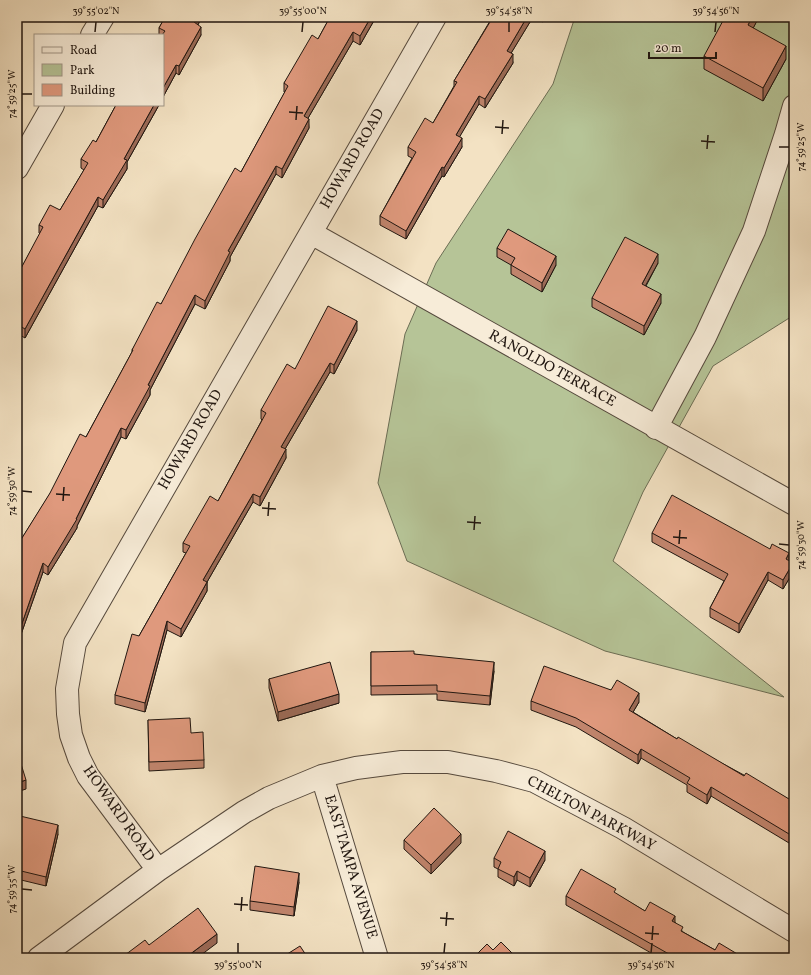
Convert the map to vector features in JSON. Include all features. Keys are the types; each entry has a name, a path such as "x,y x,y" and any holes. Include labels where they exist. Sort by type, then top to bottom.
{"street":[{"path":"93,34 102,17"},
{"name":"HOWARD ROAD","path":"158,870 88,776 79,758 71,735 68,714 68,689 75,643 435,17"},
{"path":"17,168 52,106"},
{"path":"656,428 705,337 754,231 794,106"},
{"name":"RANOLDO TERRACE","path":"311,233 656,428 794,504"},
{"name":"CHELTON PARKWAY","path":"39,958 158,870 250,808 269,798 322,776 356,768 402,762 448,762 496,771 534,781 623,828 794,931"},
{"name":"EAST TAMPA AVENUE","path":"322,776 377,958"}],"green space":[{"path":"575,17 794,17 794,315 713,366 643,492 613,561 784,697 605,651 407,561 378,483 405,334 436,263 553,84"}],"building":[{"path":"165,17 197,17 194,22 201,27 179,66 176,65 164,86 164,34 163,34 165,31 159,28"},
{"path":"330,17 371,17 360,36 353,32 304,116 309,119 282,169 276,166 228,251 230,252 205,301 195,295 148,385 150,386 126,430 121,428 77,519 48,567 43,563 19,632 17,631 17,546 50,493 80,434 86,437 157,302 161,304 195,239 235,168 241,172 288,86 284,83 312,35 318,39"},
{"path":"493,17 527,17 507,51 513,54 485,99 479,96 456,135 462,138 444,168 442,167 406,231 380,216 416,152 408,147 425,118 433,123 457,82 454,81"},
{"path":"725,17 752,17 748,25 786,46 763,88 704,56"},
{"path":"115,106 153,106 124,159 127,160 103,200 98,197 25,329 20,326 17,331 17,274 43,227 39,225 50,205 60,210 88,163 81,159 93,140 96,142"},
{"path":"508,229 556,256 542,283 511,265 515,258 497,248"},
{"path":"625,237 658,254 642,284 661,294 644,326 592,298"},
{"path":"328,306 357,321 334,365 330,363 281,447 286,449 260,497 253,494 203,580 207,582 181,629 167,621 145,703 115,695 132,634 139,636 190,546 183,543 210,496 218,501 266,413 261,410 287,364 295,369"},
{"path":"672,495 770,549 772,544 789,553 786,559 793,563 783,580 768,572 739,624 710,608 728,574 652,533"},
{"path":"414,651 414,654 494,662 490,696 437,691 437,685 371,686 371,652"},
{"path":"330,662 339,694 278,712 269,679"},
{"path":"544,666 611,690 617,680 639,693 629,710 677,739 678,737 744,776 746,773 794,802 794,837 711,787 707,795 687,783 690,778 641,749 638,755 576,718 531,701"},
{"path":"190,718 191,733 203,732 204,760 149,762 148,720"},
{"path":"17,751 26,780 17,783"},
{"path":"434,808 461,834 431,865 404,840"},
{"path":"20,816 58,825 46,877 17,870 17,829"},
{"path":"508,831 545,851 530,878 517,871 514,877 498,869 501,862 494,858"},
{"path":"255,866 299,873 294,907 250,901"},
{"path":"581,869 616,889 614,892 645,911 650,902 675,916 672,921 683,927 681,931 715,950 719,943 739,955 737,958 676,958 566,896"},
{"path":"198,908 217,934 185,958 121,958 145,940 149,945"},
{"path":"501,942 517,958 473,958 487,944 493,950"},
{"path":"300,946 308,958 281,958"}]}
